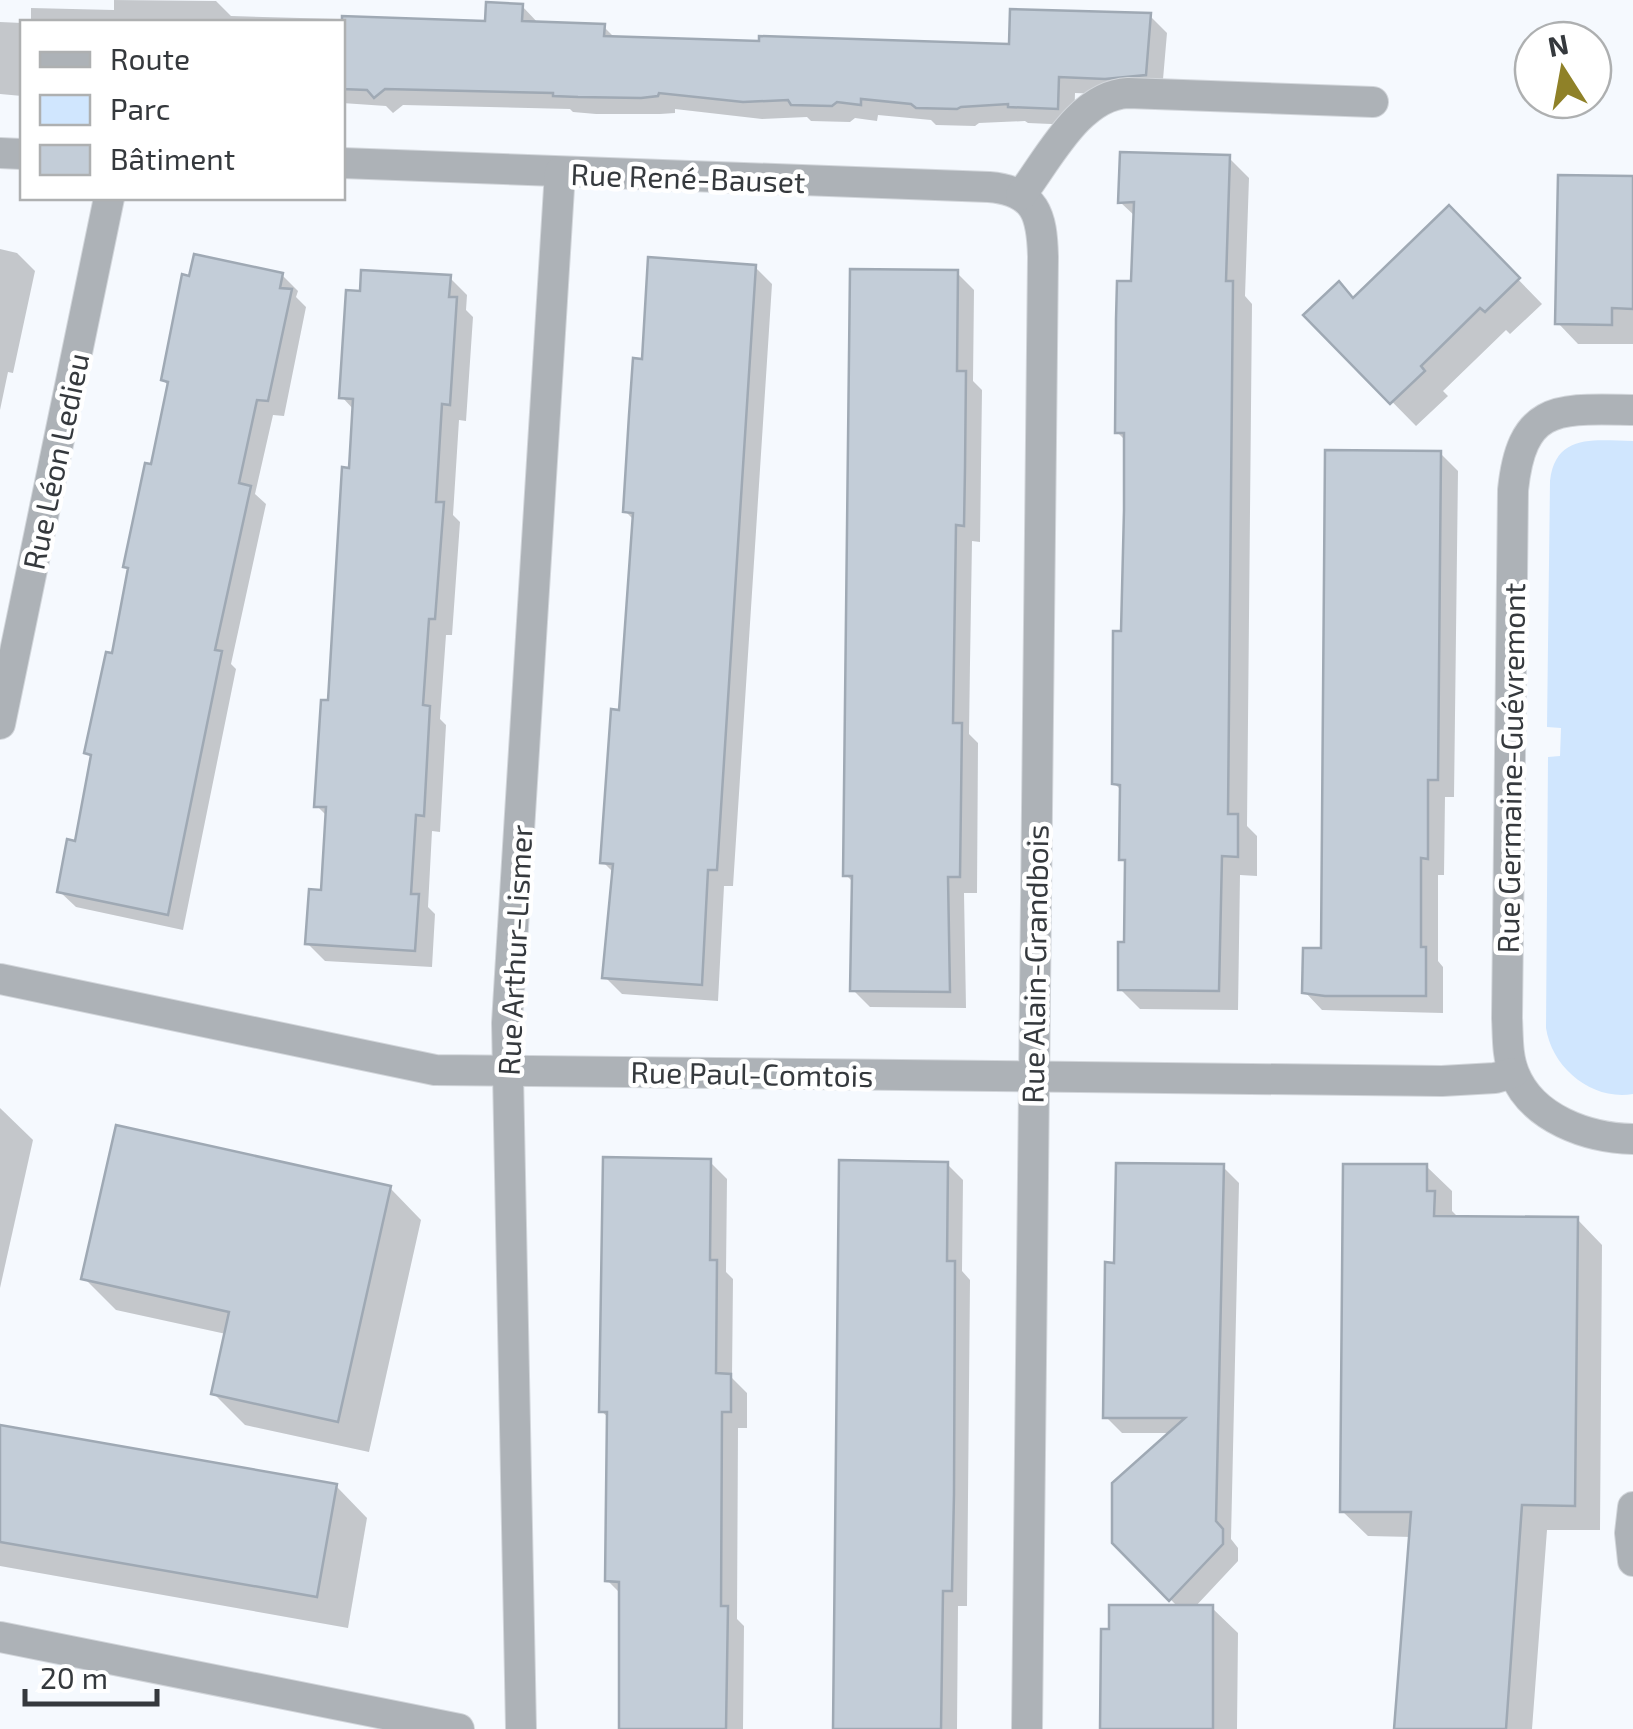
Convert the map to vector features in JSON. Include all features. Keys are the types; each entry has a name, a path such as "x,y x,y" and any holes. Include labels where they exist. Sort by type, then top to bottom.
{"street":[{"path":"1025,199 1074,126 1096,102 1107,97 1128,94 1373,102"},
{"name":"Rue René-Bauset","path":"345,163 989,187 1025,199"},
{"name":"Rue Arthur-Lismer","path":"521,1729 507,1016 560,172"},
{"name":"Rue Alain-Grandbois","path":"1025,199 1036,209 1043,257 1027,1729"},
{"name":"Rue Léon Ledieu","path":"0,724 109,200"},
{"name":"Rue Germaine-Guévremont","path":"1514,1073 1507,1018 1513,490 1518,457 1526,436 1554,414 1577,409 1633,410"},
{"name":"Rue Paul-Comtois","path":"0,979 435,1070 1462,1081 1514,1073"},
{"path":"1514,1073 1527,1095 1561,1121 1610,1138 1633,1139"},
{"path":"1632,1556 1633,1508"},
{"path":"0,1637 459,1729"}],"green space":[{"path":"1592,441 1633,441 1633,1094 1618,1095 1576,1079 1556,1056 1546,1028 1548,757 1560,756 1561,728 1547,727 1550,481 1560,454 1569,447"}],"building":[{"path":"486,2 523,4 522,21 605,24 604,36 759,41 759,36 1009,44 1010,9 1151,13 1146,75 1105,79 1059,77 1058,109 1008,104 916,108 911,104 861,99 861,105 791,105 788,100 743,102 659,93 641,98 385,89 374,98 367,90 345,89 342,16 485,21"},
{"path":"1120,152 1230,155 1226,281 1233,281 1228,814 1238,814 1238,857 1222,856 1219,991 1118,990 1118,942 1124,942 1125,860 1119,860 1120,785 1112,784 1113,631 1121,631 1124,433 1115,433 1116,319 1117,281 1131,281 1134,202 1118,203"},
{"path":"1558,175 1633,176 1633,309 1612,308 1612,325 1555,324"},
{"path":"1449,205 1520,278 1485,312 1480,308 1421,366 1425,371 1390,404 1303,315 1339,281 1353,298"},
{"path":"194,254 283,273 280,288 292,289 268,401 257,400 239,483 251,486 215,650 222,651 168,915 57,892 67,839 75,841 91,755 84,753 106,652 112,653 128,568 123,567 145,463 151,464 168,382 161,380 182,274 189,276"},
{"path":"648,257 756,265 717,870 708,870 702,985 602,978 613,864 600,863 611,709 619,710 633,513 623,512 633,358 642,359"},
{"path":"850,269 958,270 957,371 966,371 965,468 964,526 956,525 953,723 962,723 960,877 948,877 950,992 850,991 852,876 843,876"},
{"path":"361,270 451,275 449,297 457,297 450,405 442,404 436,502 444,502 435,619 429,619 423,705 430,706 424,816 416,815 411,894 419,894 415,951 305,944 309,889 321,890 326,807 314,807 321,700 328,700 342,467 349,468 353,399 339,398 346,290 360,291"},
{"path":"1325,450 1441,451 1438,780 1428,780 1428,859 1421,858 1421,947 1426,947 1426,996 1302,993 1303,948 1321,948"},
{"path":"116,1125 391,1186 338,1422 211,1394 229,1312 81,1279"},
{"path":"603,1157 711,1159 710,1260 717,1260 716,1373 731,1374 731,1412 722,1412 721,1606 728,1606 726,1729 619,1729 619,1582 605,1581 607,1412 599,1412"},
{"path":"839,1160 948,1162 947,1261 955,1261 954,1494 952,1591 943,1591 941,1729 833,1729"},
{"path":"1116,1163 1224,1164 1216,1521 1223,1529 1223,1544 1169,1601 1112,1543 1112,1483 1185,1418 1103,1418 1105,1262 1114,1263"},
{"path":"1343,1164 1427,1164 1427,1191 1435,1191 1434,1216 1578,1217 1575,1506 1522,1505 1506,1729 1394,1729 1411,1512 1340,1512"},
{"path":"0,1425 337,1484 317,1597 0,1542"},
{"path":"1109,1605 1213,1605 1213,1729 1100,1729 1101,1629 1109,1629"}]}
